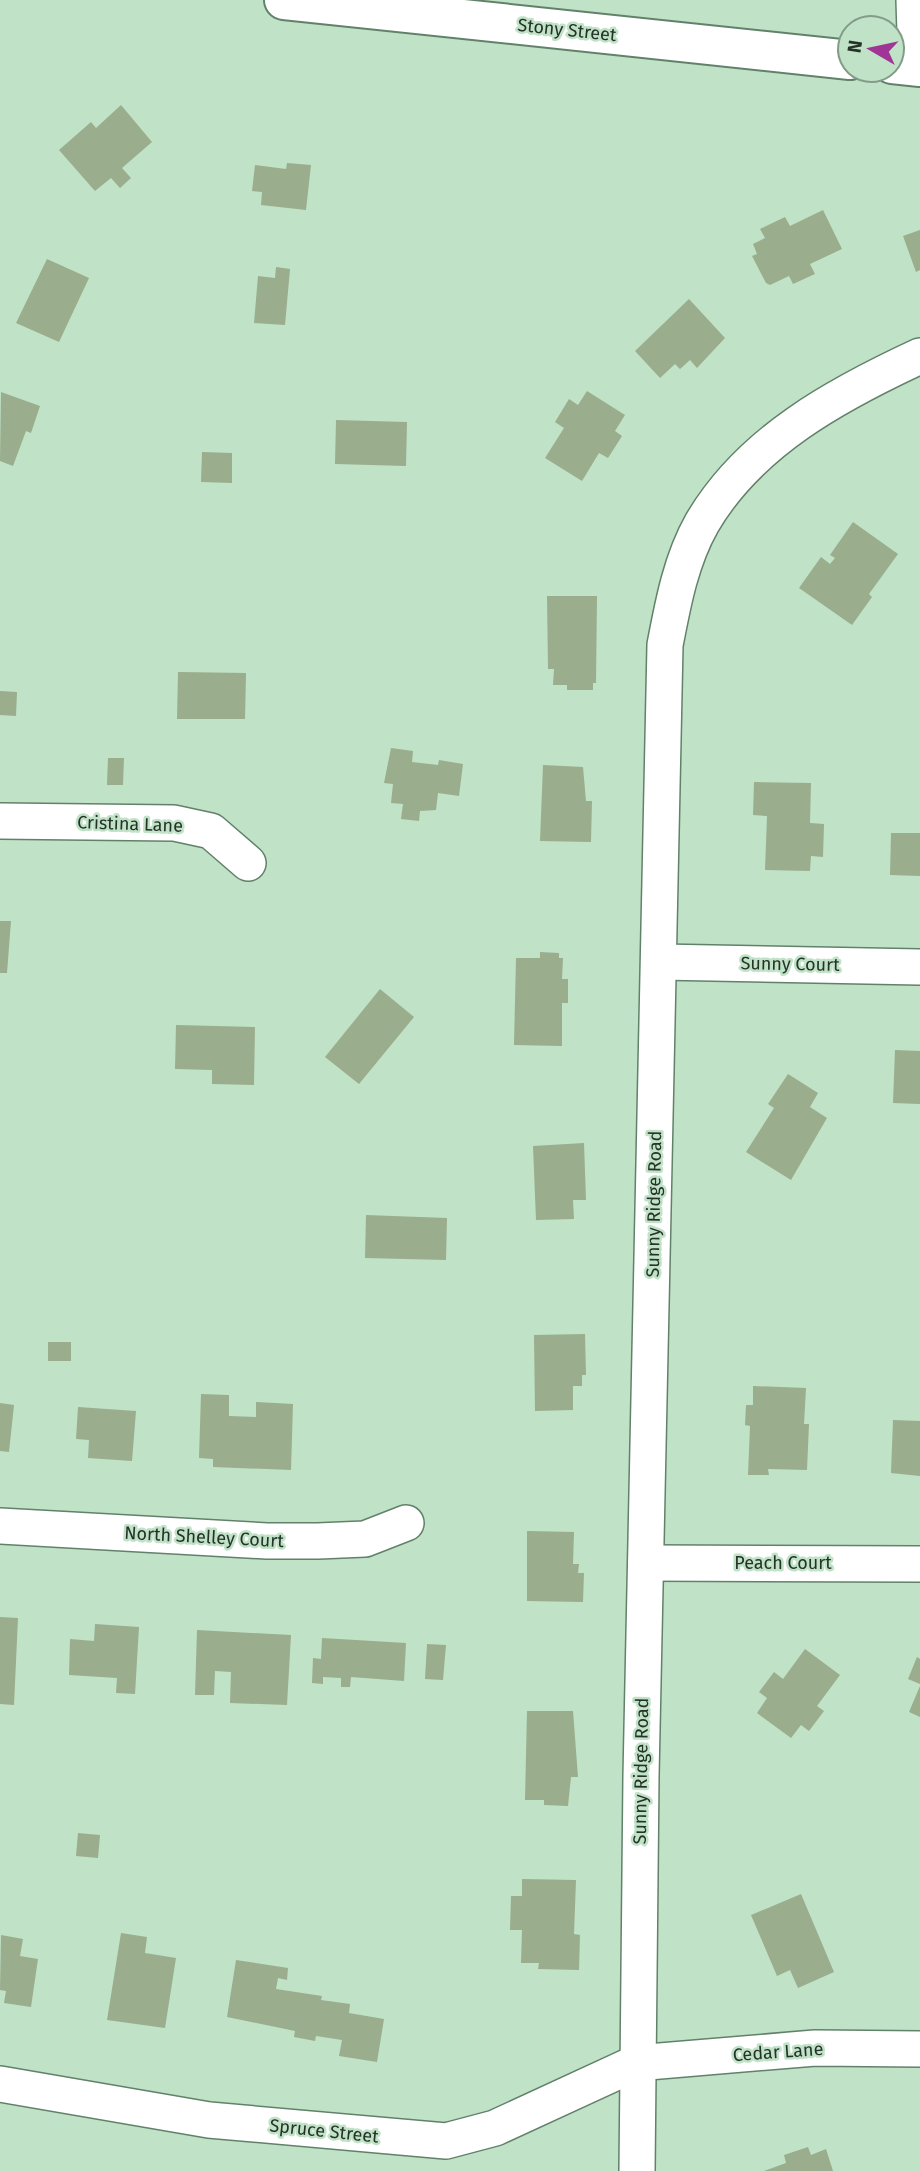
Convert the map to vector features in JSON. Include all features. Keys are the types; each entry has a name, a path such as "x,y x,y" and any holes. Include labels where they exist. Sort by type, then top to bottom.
{"street":[{"name":"Stony Street","path":"284,0 836,59"},
{"path":"909,66 914,0"},
{"name":"Sunny Ridge Road","path":"637,2171 636,2063 665,645 677,584 702,523 764,449 847,390 920,356"},
{"name":"Cristina Lane","path":"0,821 174,823 212,831 248,863"},
{"name":"Sunny Court","path":"660,962 920,967"},
{"name":"North Shelley Court","path":"0,1526 267,1541 318,1541 365,1539 405,1523"},
{"name":"Peach Court","path":"646,1563 920,1563"},
{"name":"Cedar Lane","path":"636,2063 815,2048 920,2049"},
{"name":"Spruce Street","path":"0,2084 209,2120 446,2141 495,2128 636,2063"}],"building":[{"path":"121,105 152,142 122,168 131,178 120,188 111,178 95,191 59,150 91,122 96,128"},
{"path":"287,163 311,165 306,210 261,205 262,192 252,191 255,165 286,169"},
{"path":"823,210 842,249 810,264 815,274 793,284 789,276 770,285 766,283 752,256 757,254 753,244 765,238 760,229 785,217 790,226"},
{"path":"920,230 920,270 916,272 903,236"},
{"path":"47,259 89,278 59,342 16,323"},
{"path":"276,267 290,269 285,325 254,323 258,276 275,278"},
{"path":"689,299 725,338 697,368 690,360 680,369 675,364 660,378 635,351"},
{"path":"587,391 625,415 615,431 622,436 608,458 599,453 582,481 545,458 564,428 555,422 569,399 578,405"},
{"path":"1,392 40,406 31,433 26,431 13,466 0,461"},
{"path":"336,420 407,422 406,466 335,464"},
{"path":"202,452 232,453 232,483 201,482"},
{"path":"853,522 898,554 869,594 872,597 852,625 799,588 821,557 830,564 835,558 830,555"},
{"path":"547,596 597,596 596,683 593,683 593,690 567,690 567,685 553,685 554,669 548,669"},
{"path":"178,672 246,673 245,719 177,719"},
{"path":"0,691 17,692 16,716 0,715"},
{"path":"391,748 413,751 412,762 438,765 439,760 463,764 459,796 438,793 436,810 420,811 419,821 401,819 403,804 391,803 393,784 384,783"},
{"path":"108,758 124,758 123,785 107,785"},
{"path":"543,765 583,767 586,801 592,801 591,842 540,841"},
{"path":"754,782 811,783 810,823 824,824 823,857 811,856 810,871 765,870 767,816 753,815"},
{"path":"891,833 920,833 920,876 890,875"},
{"path":"0,921 11,921 7,973 0,973"},
{"path":"540,952 559,953 559,958 563,958 562,979 568,979 568,1003 562,1003 562,1046 514,1045 516,958 540,958"},
{"path":"380,989 414,1017 359,1084 325,1057"},
{"path":"176,1025 255,1027 254,1085 212,1084 212,1070 175,1069"},
{"path":"895,1050 920,1051 920,1104 893,1103"},
{"path":"788,1074 818,1093 810,1107 827,1118 791,1180 746,1152 774,1108 768,1104"},
{"path":"584,1143 586,1200 573,1200 574,1219 536,1220 533,1146"},
{"path":"366,1215 447,1218 446,1260 365,1258"},
{"path":"585,1334 586,1375 582,1375 582,1386 573,1386 573,1410 535,1411 534,1335"},
{"path":"48,1342 71,1342 71,1361 48,1361"},
{"path":"753,1386 806,1388 804,1424 809,1424 807,1470 768,1469 769,1475 748,1475 750,1426 745,1425 746,1405 753,1405"},
{"path":"201,1394 229,1395 229,1416 256,1417 256,1402 293,1404 291,1470 213,1467 213,1459 199,1458"},
{"path":"0,1403 14,1405 9,1452 0,1451"},
{"path":"78,1407 136,1411 132,1461 88,1458 89,1440 76,1439"},
{"path":"893,1420 920,1421 920,1476 891,1473"},
{"path":"527,1531 574,1532 573,1564 579,1564 578,1573 584,1573 583,1602 527,1601"},
{"path":"0,1617 18,1618 14,1705 0,1704"},
{"path":"95,1624 139,1627 135,1694 116,1693 117,1678 69,1675 70,1639 94,1641"},
{"path":"197,1630 291,1635 287,1705 230,1703 231,1672 215,1671 214,1695 195,1695"},
{"path":"322,1638 406,1643 404,1681 351,1677 350,1687 341,1687 341,1678 323,1677 323,1684 312,1683 313,1658 321,1659"},
{"path":"427,1644 446,1645 443,1680 425,1679"},
{"path":"805,1649 840,1675 817,1706 824,1711 809,1731 801,1725 791,1738 757,1713 767,1698 759,1692 774,1672 783,1679"},
{"path":"917,1657 920,1659 920,1684 908,1679"},
{"path":"920,1686 920,1717 909,1712"},
{"path":"527,1711 573,1711 578,1777 571,1777 568,1806 544,1805 544,1800 525,1800"},
{"path":"78,1833 100,1835 98,1858 76,1856"},
{"path":"522,1879 576,1880 574,1934 580,1935 579,1970 538,1969 539,1963 521,1963 522,1930 510,1930 511,1896 522,1896"},
{"path":"801,1894 834,1972 798,1988 790,1970 777,1976 751,1915"},
{"path":"121,1933 147,1937 145,1953 176,1958 165,2028 107,2020"},
{"path":"1,1935 23,1939 20,1956 38,1959 31,2007 4,2003 6,1991 0,1990"},
{"path":"236,1960 288,1968 287,1980 278,1978 276,1989 322,1996 321,2000 350,2004 349,2013 384,2019 377,2062 339,2056 342,2040 316,2036 315,2041 294,2037 295,2031 227,2017"},
{"path":"808,2147 811,2155 826,2149 833,2171 764,2171 786,2163 784,2155"}]}
